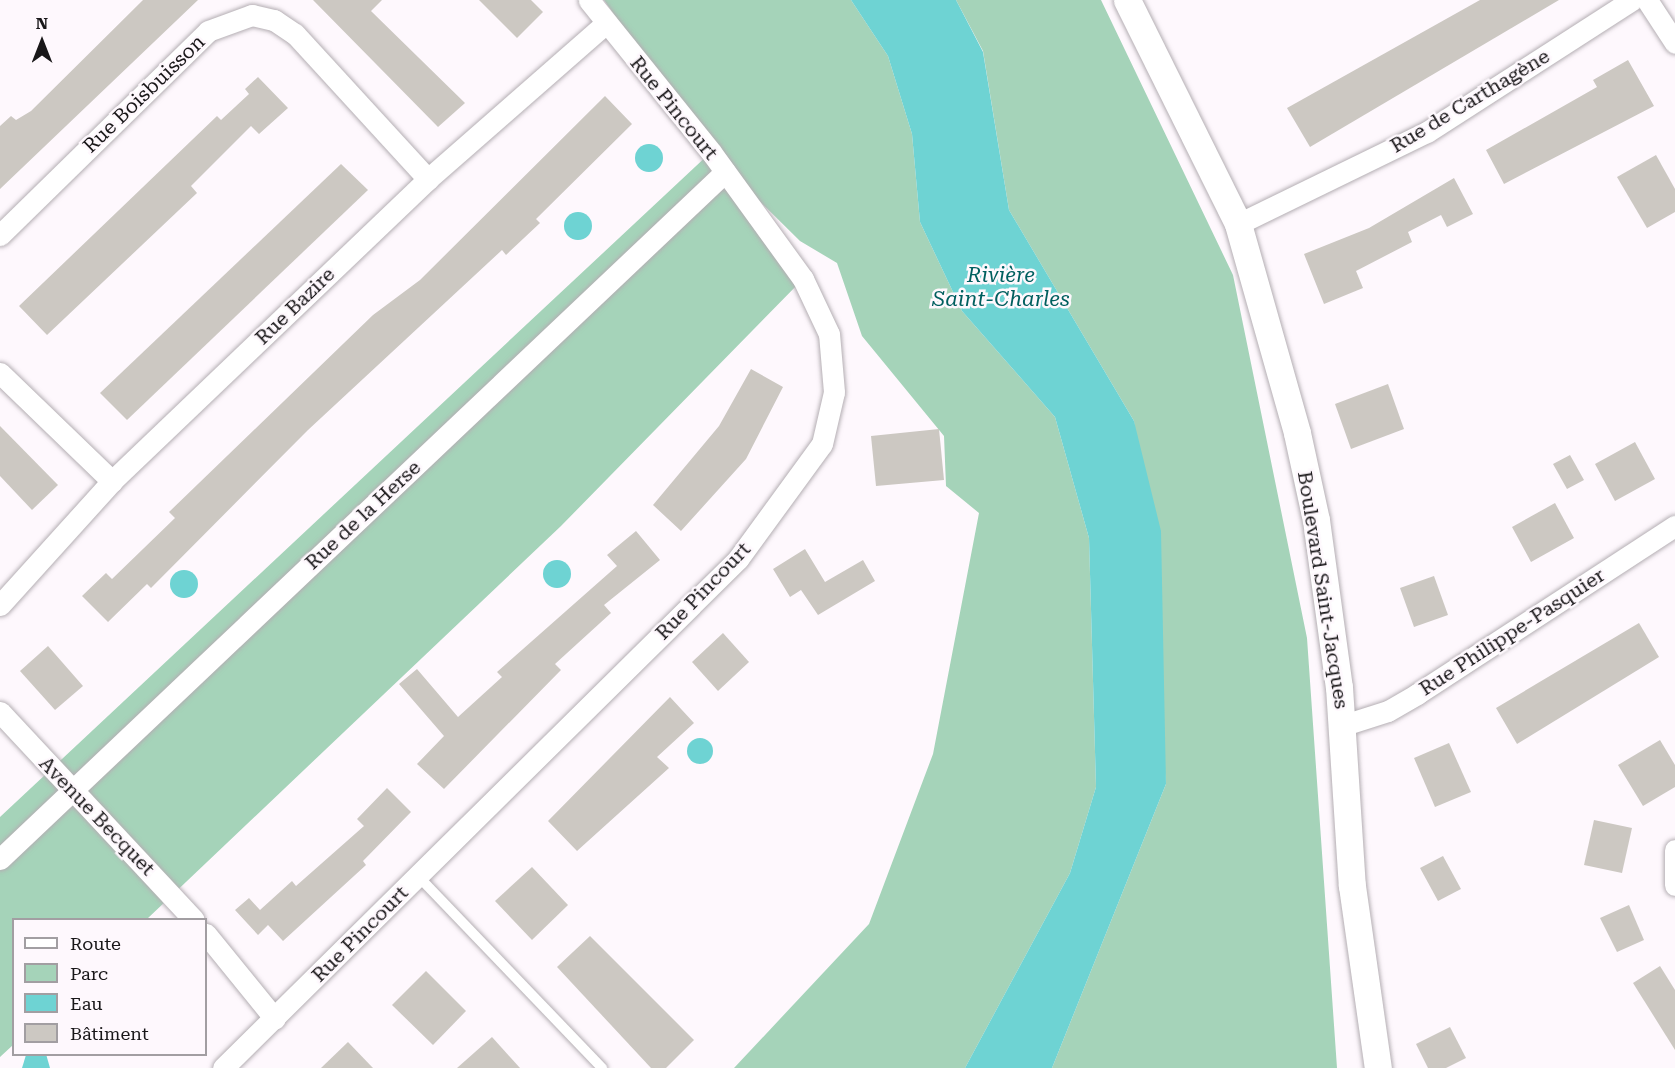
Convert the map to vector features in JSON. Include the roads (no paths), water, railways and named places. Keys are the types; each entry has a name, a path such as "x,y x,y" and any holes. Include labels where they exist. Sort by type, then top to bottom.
{"street":[{"name":"Rue Pincourt","path":"223,1068 738,559 822,444 834,392 829,334 803,279 725,172 589,0"},
{"name":"Boulevard Saint-Jacques","path":"1127,0 1238,224 1317,520 1344,725 1352,886 1378,1068"},
{"name":"Rue de Carthagène","path":"1238,224 1426,132 1632,0"},
{"path":"1647,0 1675,43"},
{"name":"Rue Boisbuisson","path":"0,235 208,31 252,15 274,20 295,34 428,179"},
{"name":"Rue Bazire","path":"0,605 112,481 428,179 606,23"},
{"name":"Rue de la Herse","path":"0,859 725,172"},
{"path":"0,373 112,481"},
{"name":"Rue Philippe-Pasquier","path":"1344,725 1388,711 1417,694 1675,526"},
{"name":"Avenue Becquet","path":"0,712 192,918"},
{"path":"1675,850 1675,885"},
{"path":"207,935 274,1019"}],"lane":[{"path":"418,876 602,1068"}],"water":[{"name":"Rivière Saint-Charles","path":"851,0 956,0 983,52 1009,210 1134,421 1161,531 1166,784 1052,1068 965,1068 1070,873 1096,787 1089,538 1055,417 962,311 920,222 912,134 888,56"},
{"path":"649,144 659,148 663,158 659,168 649,172 639,168 635,158 639,148"},
{"path":"578,212 588,216 592,226 588,236 578,240 568,236 564,226 568,216"},
{"path":"557,560 567,564 571,574 567,584 557,588 547,584 543,574 547,564"},
{"path":"184,570 194,574 198,584 194,594 184,598 174,594 170,584 174,574"},
{"path":"700,738 709,742 713,751 709,760 700,764 691,760 687,751 691,742"},
{"path":"26,1056 47,1056 50,1068 22,1068"}]}
